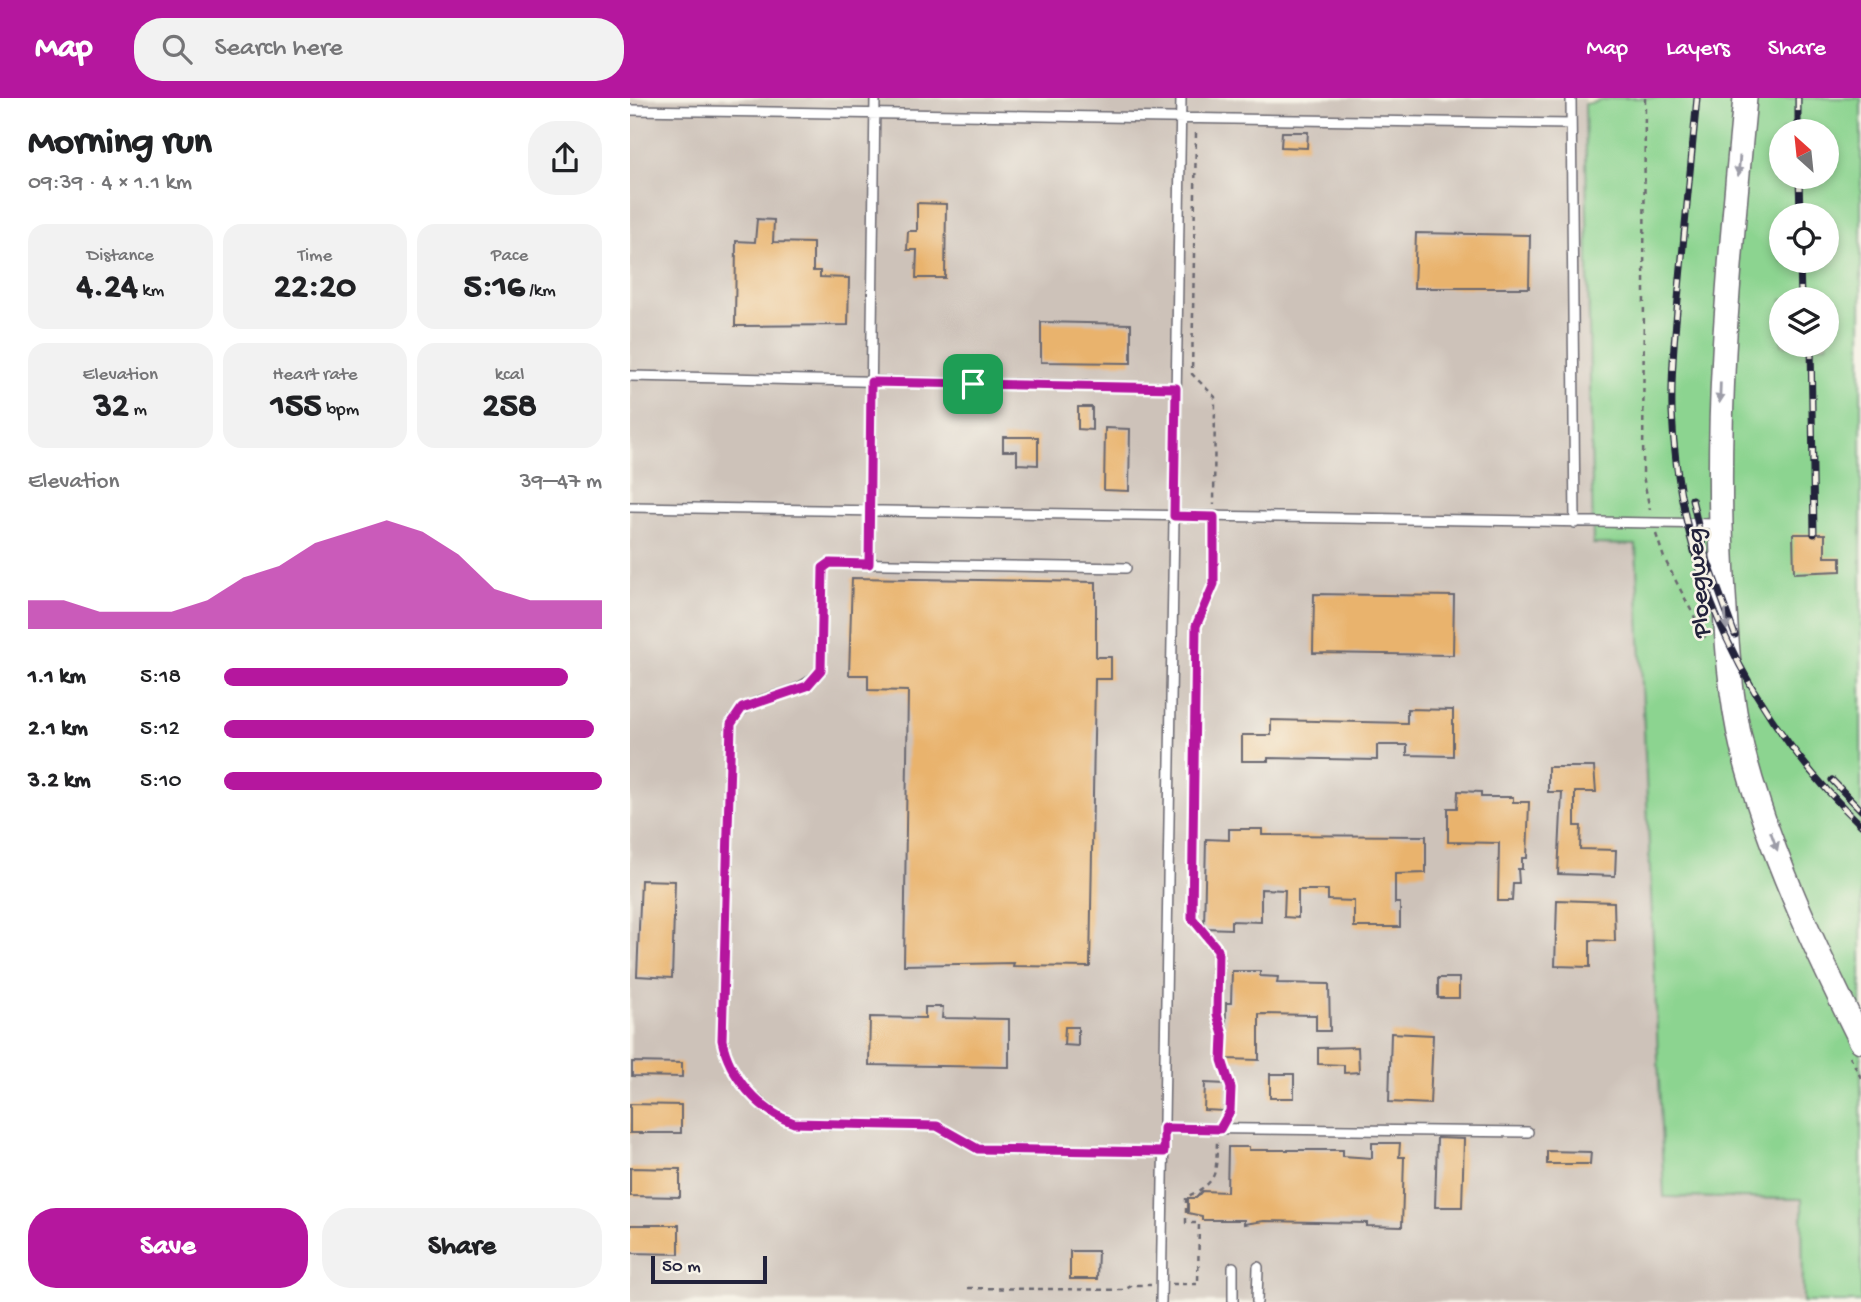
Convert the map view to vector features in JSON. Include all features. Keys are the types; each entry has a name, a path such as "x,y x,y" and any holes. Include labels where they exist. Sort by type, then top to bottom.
{"street":[{"name":"Ploegweg","path":"1745,98 1722,346 1719,524 1732,698 1742,748 1798,905 1861,1041"}],"lane":[{"path":"869,564 875,98"},
{"path":"1161,1302 1181,98"},
{"path":"1571,98 1575,523"},
{"path":"630,110 1571,124"},
{"path":"630,376 1176,388"},
{"path":"630,507 1719,524"},
{"path":"1126,569 830,563 823,568 821,670 807,686 742,708 731,724 722,1040 725,1056 747,1090 781,1118 794,1123 937,1126 978,1149 1164,1152"},
{"path":"1164,1128 1528,1132"},
{"path":"1233,1267 1233,1302"},
{"path":"1257,1302 1258,1267"}],"path":[{"path":"968,1288 1124,1290 1133,1285 1198,1284 1199,1223 1186,1223 1186,1197 1206,1188 1216,1174 1220,1129 1230,1111 1231,1088 1222,1060 1223,1035 1217,1014 1218,950 1192,918 1196,626 1214,584 1215,397 1192,374 1196,133"}],"shaded area":[{"path":"630,98 1585,98 1593,543 1636,544 1664,1197 1802,1198 1803,1302 630,1302"}],"green space":[{"path":"1613,98 1861,98 1861,1302 1803,1302 1802,1199 1664,1197 1636,545 1593,544 1585,104"}],"building":[{"path":"1282,132 1308,132 1307,148 1281,147"},
{"path":"917,203 946,204 945,278 916,278 917,250 907,250 908,231 917,231"},
{"path":"757,219 774,220 773,242 813,243 813,271 820,271 820,277 849,278 848,325 735,326 736,241 755,242"},
{"path":"1416,233 1530,235 1529,288 1414,288"},
{"path":"1041,322 1131,324 1131,363 1041,362"},
{"path":"1078,407 1092,407 1092,430 1078,429"},
{"path":"1105,428 1130,429 1129,491 1104,490"},
{"path":"1003,437 1038,437 1038,465 1017,464 1017,451 1003,451"},
{"path":"1793,534 1825,534 1825,557 1841,557 1841,571 1794,573"},
{"path":"852,578 1096,582 1096,657 1111,657 1111,679 1095,679 1090,967 1013,966 1014,963 904,965 908,691 868,690 868,675 849,675"},
{"path":"1314,594 1454,596 1453,655 1313,653"},
{"path":"1407,709 1453,710 1453,756 1407,755 1407,745 1377,745 1377,760 1268,758 1268,761 1242,761 1242,735 1271,735 1271,720 1407,723"},
{"path":"1548,767 1594,767 1596,792 1575,792 1575,826 1581,826 1580,849 1616,850 1615,876 1558,874 1562,792 1548,792"},
{"path":"1458,791 1481,792 1481,797 1513,797 1513,802 1529,802 1527,858 1522,858 1522,869 1518,869 1519,883 1513,883 1512,901 1498,901 1499,843 1448,842 1448,808 1457,808"},
{"path":"1229,829 1262,829 1262,835 1426,836 1426,873 1395,874 1395,903 1400,903 1400,927 1354,927 1354,901 1328,900 1328,890 1298,890 1298,918 1284,917 1285,890 1261,889 1261,922 1231,921 1231,929 1204,928 1206,839 1229,840"},
{"path":"641,880 675,881 672,978 637,976"},
{"path":"1557,900 1614,902 1615,941 1590,940 1590,967 1555,966"},
{"path":"1232,971 1260,971 1260,976 1278,977 1277,983 1329,984 1330,1031 1316,1031 1316,1015 1259,1014 1259,1060 1225,1059 1226,1003 1231,1003"},
{"path":"1438,978 1459,978 1459,998 1438,998"},
{"path":"925,1007 943,1007 942,1018 1009,1019 1009,1067 869,1065 870,1017 925,1018"},
{"path":"1065,1027 1078,1027 1078,1046 1064,1045"},
{"path":"1391,1033 1433,1035 1430,1104 1389,1102"},
{"path":"1358,1047 1359,1072 1344,1073 1344,1065 1318,1064 1318,1048"},
{"path":"632,1062 682,1063 682,1077 632,1076"},
{"path":"1270,1074 1294,1074 1294,1098 1270,1098"},
{"path":"1205,1083 1226,1084 1225,1111 1204,1110"},
{"path":"630,1104 681,1105 681,1133 630,1133"},
{"path":"1437,1138 1464,1139 1462,1207 1435,1207"},
{"path":"1372,1143 1400,1143 1399,1157 1404,1157 1402,1227 1367,1226 1367,1223 1264,1221 1244,1224 1244,1220 1202,1220 1202,1216 1188,1213 1188,1198 1196,1198 1202,1191 1227,1192 1228,1147 1249,1147 1249,1150 1343,1150 1343,1156 1372,1158"},
{"path":"1547,1151 1591,1152 1590,1164 1547,1164"},
{"path":"630,1168 680,1169 680,1197 630,1196"},
{"path":"630,1225 679,1225 679,1254 630,1253"},
{"path":"1070,1251 1098,1251 1097,1279 1070,1279"}],"railway":[{"path":"1697,98 1675,328 1672,394 1677,470 1688,527 1704,583 1752,688 1784,736 1820,782 1861,825"},
{"path":"1798,98 1798,119"},
{"path":"1799,189 1800,203"},
{"path":"1800,273 1801,287"},
{"path":"1811,357 1814,534"},
{"path":"1692,499 1704,551 1735,635"},
{"path":"1832,780 1861,810"}],"route":[{"path":"871,382 973,384 1176,388 1174,516 1214,517 1214,584 1196,626 1192,918 1218,950 1217,1014 1223,1035 1222,1060 1231,1088 1230,1111 1220,1129 1164,1128 1164,1152 978,1149 937,1126 794,1123 765,1107 747,1090 725,1056 722,1040 731,724 742,708 807,686 814,680 821,670 823,568 830,563 869,564 871,382"}]}
